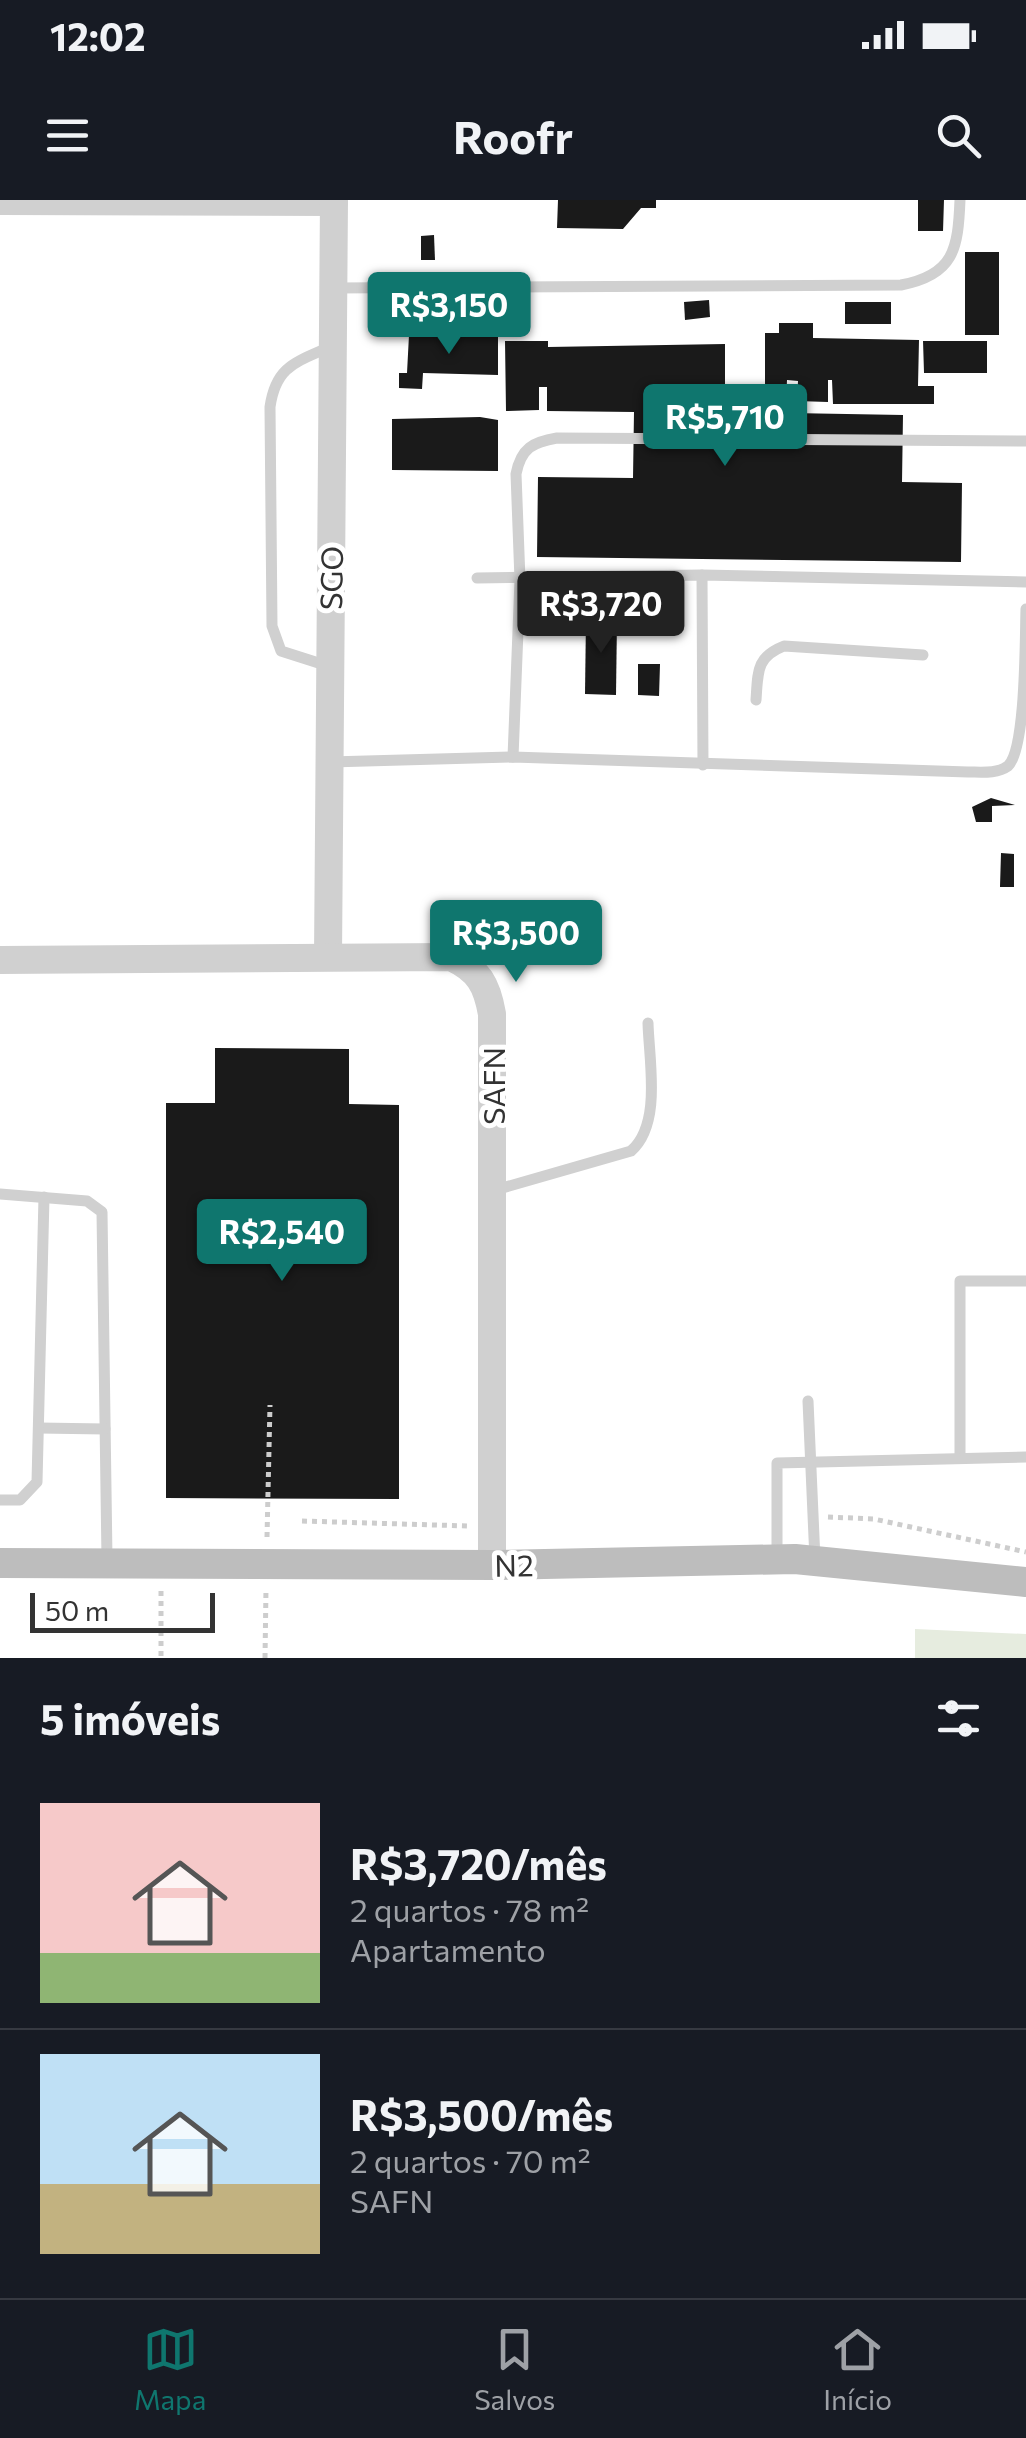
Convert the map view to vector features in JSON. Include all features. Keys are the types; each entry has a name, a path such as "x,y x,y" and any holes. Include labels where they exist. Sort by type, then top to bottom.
{"main road":[{"name":"N2","path":"0,1563 492,1565 777,1559 1026,1582"}],"street":[{"path":"0,201 334,201"},
{"name":"SGO","path":"328,957 334,201"},
{"name":"SAFN","path":"0,960 452,958 478,974 488,989 492,1014 492,1565"}],"lane":[{"path":"334,288 901,285 925,280 952,256 959,235 960,200"},
{"path":"328,666 281,650 272,626 270,407 274,383 291,364 334,346"},
{"path":"513,757 520,580 516,474 520,458 537,442 558,438 1026,441"},
{"path":"702,575 704,765"},
{"path":"477,578 702,575 1026,582"},
{"path":"327,762 513,757 1001,770 1013,761 1022,738 1026,609"},
{"path":"756,700 758,665 765,654 784,646 923,655"},
{"path":"492,1191 630,1151 643,1140 649,1123 648,1023"},
{"path":"0,1194 87,1201 102,1212 107,1564"},
{"path":"0,1500 20,1500 36,1482 44,1197"},
{"path":"960,1457 960,1281 1026,1281"},
{"path":"808,1401 815,1560"},
{"path":"39,1428 105,1429"},
{"path":"777,1559 777,1463 1026,1457"}],"path":[{"path":"267,1541 270,1405"},
{"path":"813,1517 874,1519 1026,1552"},
{"path":"302,1521 492,1526"},
{"path":"160,1563 161,1658"},
{"path":"265,1658 266,1580"}],"shaded area":[{"path":"915,1629 1026,1634 1026,1658 915,1658"}],"building":[{"path":"558,200 656,200 656,208 641,208 623,229 557,228"},
{"path":"918,200 944,200 943,231 918,231"},
{"path":"434,235 435,260 421,260 421,236"},
{"path":"965,252 999,252 999,335 965,335"},
{"path":"709,300 710,317 685,320 684,302"},
{"path":"845,302 891,302 891,324 845,324"},
{"path":"779,323 813,323 813,338 919,340 918,386 934,386 934,404 833,404 832,380 828,380 828,402 797,401 798,381 787,380 786,403 765,402 765,333 779,333"},
{"path":"409,335 498,336 498,375 423,373 422,389 399,388 399,373 407,373"},
{"path":"505,341 548,341 548,347 725,344 725,412 903,415 902,482 962,483 961,562 537,557 538,477 633,478 634,412 547,411 547,387 539,387 539,410 506,411"},
{"path":"923,341 987,341 987,373 924,373"},
{"path":"392,419 498,420 498,471 392,470"},
{"path":"586,618 617,619 616,695 585,694"},
{"path":"638,664 660,664 659,696 638,695"},
{"path":"991,798 1015,805 992,806 992,822 976,822 972,807"},
{"path":"1001,853 1014,854 1014,887 1000,887"},
{"path":"215,1048 349,1049 349,1104 399,1105 399,1499 166,1498 166,1103 215,1103"}]}
